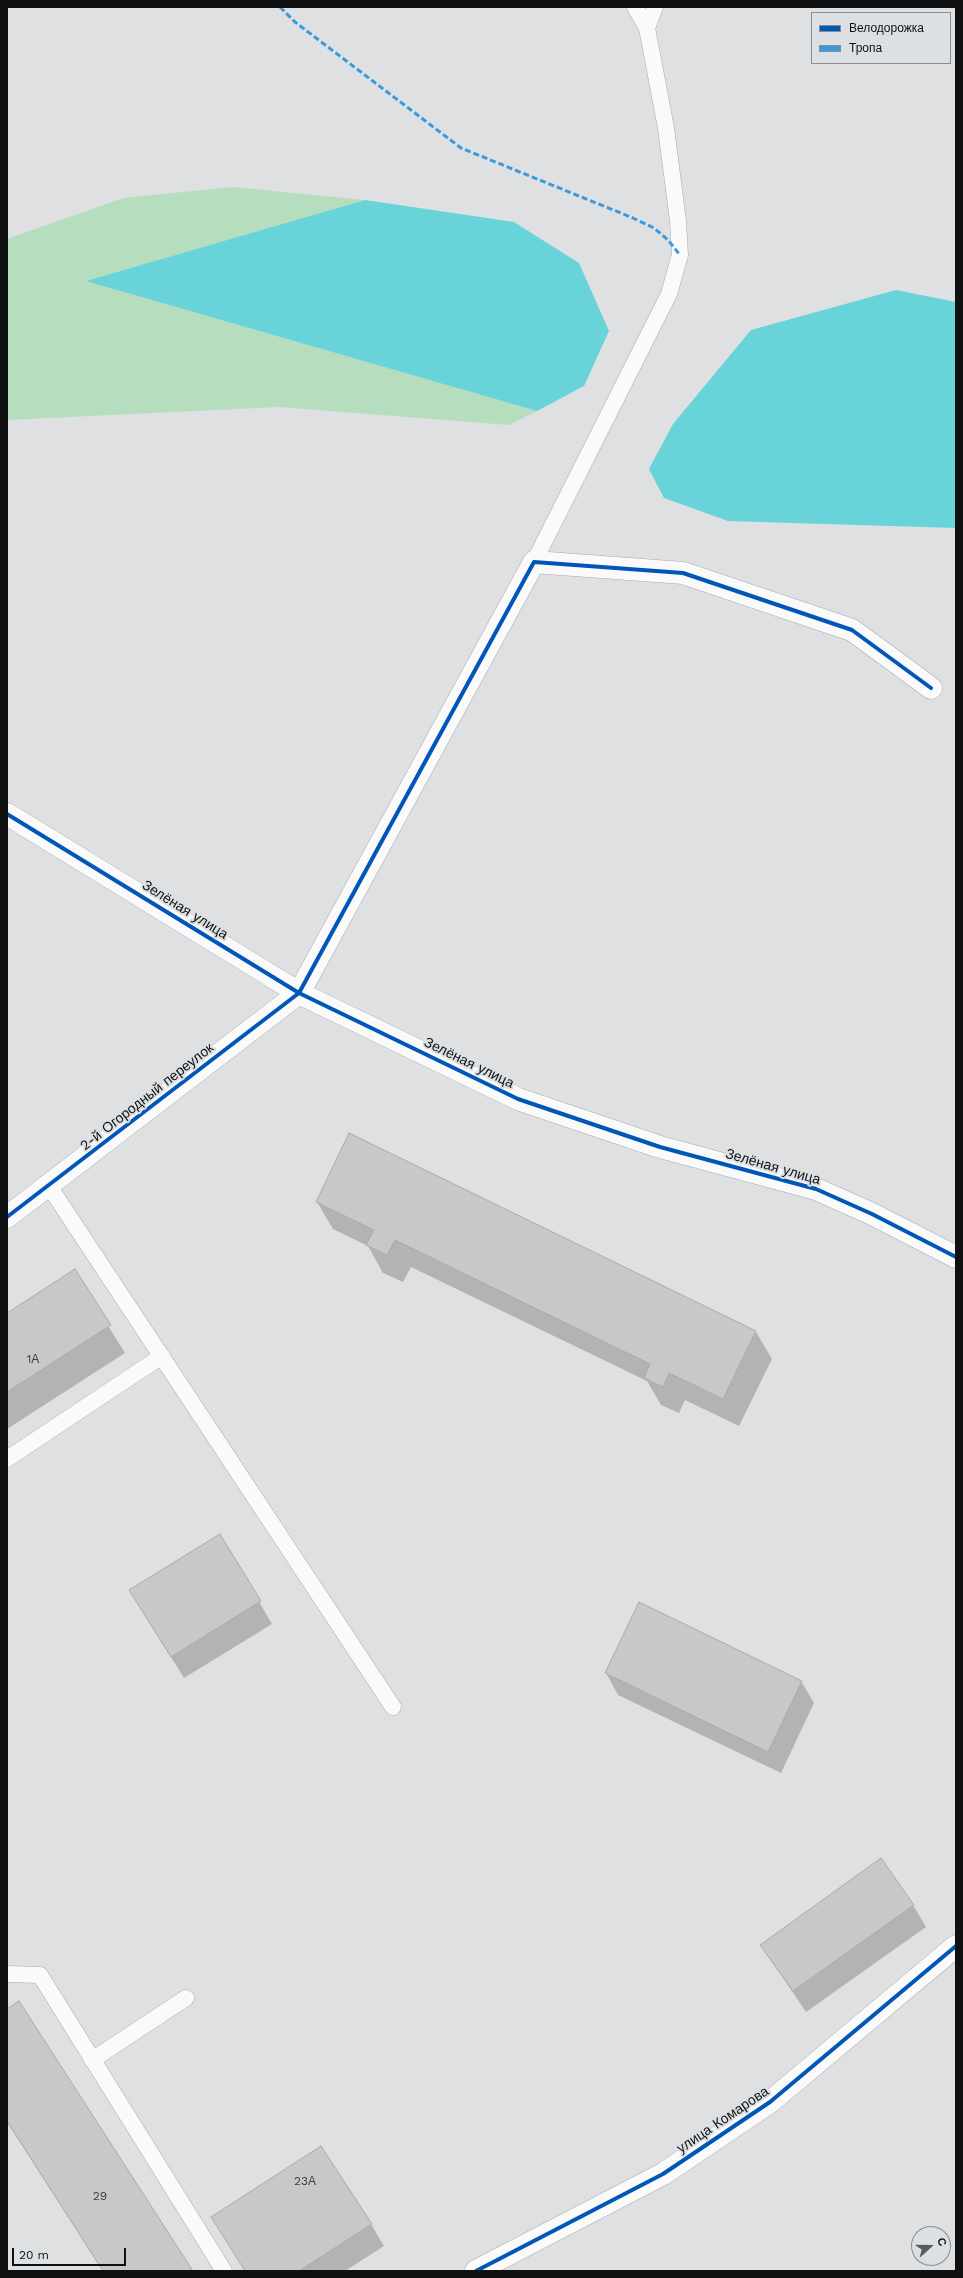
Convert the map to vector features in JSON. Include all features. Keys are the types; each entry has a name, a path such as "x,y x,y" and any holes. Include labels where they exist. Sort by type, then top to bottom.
{"street":[{"path":"299,993 534,562 683,573 852,630 931,688"},
{"name":"Зелёная улица","path":"7,814 299,993 518,1099 660,1147 816,1189 872,1214 956,1257"},
{"name":"2-й Огородный переулок","path":"7,1217 299,993"},
{"name":"улица Комарова","path":"476,2271 663,2174 770,2102 956,1946"}],"lane":[{"path":"534,562 669,294 680,255 678,221 666,128 647,28 635,7"},
{"path":"647,28 655,7"},
{"path":"49,1186 393,1708"},
{"path":"7,1459 162,1356"},
{"path":"7,1974 40,1975 224,2271"},
{"path":"92,2060 186,1998"}],"green space":[{"path":"233,187 365,200 87,281 537,411 509,425 279,407 7,420 7,239 123,198"}],"water":[{"path":"365,200 514,222 579,263 609,331 584,386 537,411 86,281"},
{"path":"896,290 956,302 956,528 728,521 664,498 649,469 673,424 751,330"}],"building":[{"path":"349,1133 756,1331 723,1399 669,1373 663,1387 644,1378 650,1364 395,1240 387,1255 366,1245 374,1230 316,1202"},
{"path":"75,1269 111,1325 7,1392 7,1313"},
{"path":"220,1534 261,1601 171,1657 129,1590"},
{"path":"639,1602 802,1681 768,1752 605,1673"},
{"path":"881,1858 914,1905 793,1991 760,1945"},
{"path":"19,2001 193,2271 103,2271 7,2121 7,2009"},
{"path":"321,2146 372,2224 299,2271 245,2271 211,2217"}],"marked path":[{"path":"280,7 295,22 461,148 654,228 668,240 680,255"}],"cycle path":[{"path":"7,1217 299,993 534,562 683,573 852,630 931,688"},
{"path":"7,814 299,993 518,1099 660,1147 816,1189 872,1214 956,1257"},
{"path":"476,2271 663,2174 770,2102 956,1946"}]}
